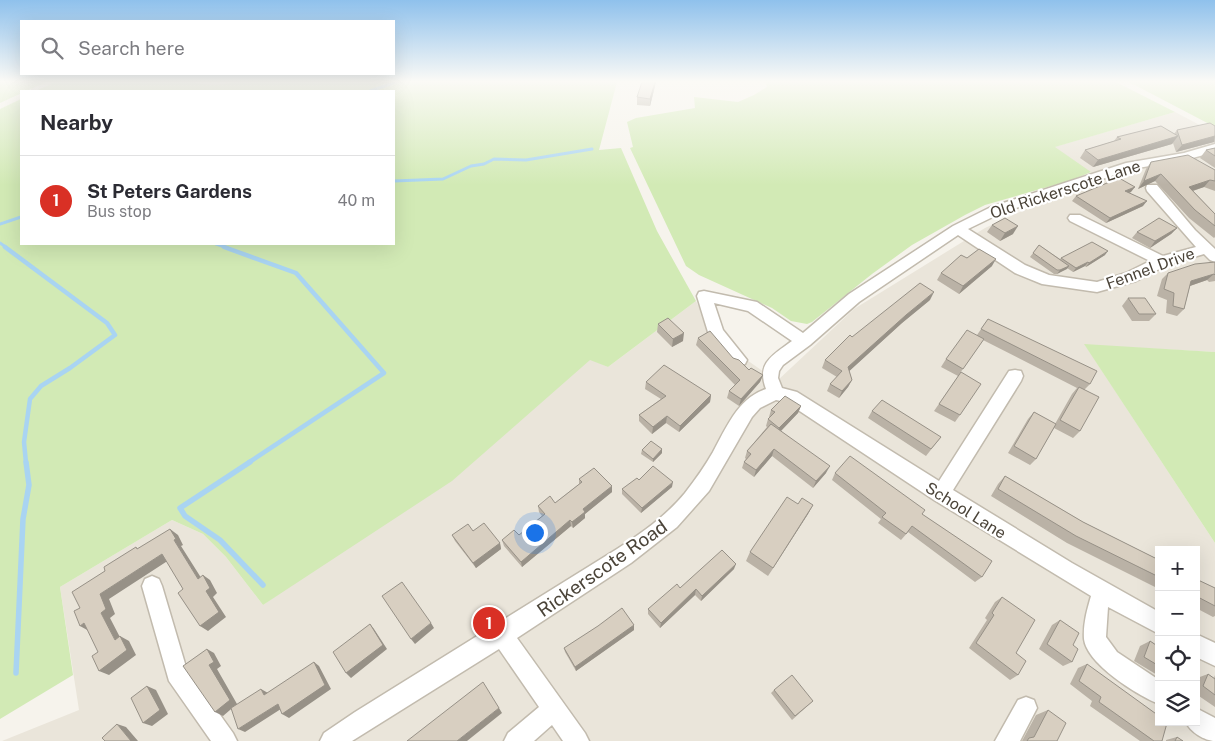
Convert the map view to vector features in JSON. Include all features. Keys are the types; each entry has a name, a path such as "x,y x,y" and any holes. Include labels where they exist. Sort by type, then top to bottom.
{"street":[{"name":"Old Rickerscote Lane","path":"804,341 854,298 958,228 996,210 1130,166 1186,156 1215,148"},
{"path":"1186,156 1199,165"},
{"path":"1152,188 1190,233 1211,253"},
{"path":"1075,218 1162,261"},
{"name":"Fennel Drive","path":"958,228 1020,269 1046,280 1097,287 1131,277 1162,261 1211,253"},
{"path":"739,360 716,332 704,296 752,306 804,341 777,361 771,370 770,378 776,393"},
{"path":"941,494 1015,376"},
{"name":"School Lane","path":"776,393 792,397 941,494 1102,593 1155,622"},
{"name":"Rickerscote Road","path":"332,741 501,634 538,613 637,547 682,510 699,489 749,409 767,394 776,393"},
{"path":"152,586 176,673 224,741"},
{"path":"1102,593 1096,614 1095,640 1109,660 1155,690"},
{"path":"501,634 577,741"},
{"path":"1200,647 1215,656"},
{"path":"1006,741 1026,708"},
{"path":"516,741 554,709"},
{"path":"1200,722 1215,732"}],"shaded area":[{"path":"1159,117 1184,117 1215,133 1215,352 1085,345 1215,543 1215,741 2,741 79,710 60,587 172,520 203,534 226,557 263,605 510,428 590,359 608,367 696,301 714,337 777,381 854,309 985,228 1063,192 1101,180 1054,147"}],"green space":[{"path":"0,117 20,117 20,245 395,245 395,117 608,117 599,150 621,148 657,231 696,301 608,367 590,360 452,481 263,605 226,557 203,534 172,520 60,587 73,675 0,719"},
{"path":"1159,117 1055,147 1091,172 1072,180 985,205 965,215 912,245 807,324 791,321 772,308 699,275 686,266 630,148 633,147 627,122 636,118"},
{"path":"1195,117 1215,117 1215,127"},
{"path":"1084,344 1215,352 1215,543"}],"building":[{"path":"1210,123 1215,126 1215,136 1182,145 1177,130"},
{"path":"1161,126 1178,136 1098,160 1085,150 1121,139 1117,137"},
{"path":"1215,148 1215,156 1206,150"},
{"path":"1188,155 1215,170 1215,181 1210,180 1189,187 1215,214 1215,226 1195,210 1161,174 1144,181 1151,162"},
{"path":"1119,178 1135,187 1125,191 1147,201 1110,218 1076,196"},
{"path":"1005,218 1018,226 1005,233 992,225"},
{"path":"1159,218 1177,228 1155,241 1137,232"},
{"path":"1092,242 1108,251 1089,263 1076,268 1061,258"},
{"path":"1039,245 1069,266 1057,270 1033,253"},
{"path":"979,249 996,259 963,286 941,273 961,255 967,258"},
{"path":"1215,262 1215,275 1191,281 1184,309 1173,306 1174,293 1164,289 1168,273 1195,264"},
{"path":"920,283 934,292 848,367 852,380 842,391 830,384 842,371 825,360 850,335 852,337"},
{"path":"1128,298 1145,298 1156,314 1139,314"},
{"path":"668,318 684,333 673,339 658,324"},
{"path":"988,319 1097,371 1090,384 981,329"},
{"path":"967,330 984,339 963,369 946,359"},
{"path":"710,331 733,358 739,360 749,370 751,368 763,375 741,399 729,391 740,380 698,338"},
{"path":"664,365 711,395 680,426 667,416 653,427 639,415 666,396 646,382"},
{"path":"961,372 981,384 960,415 939,404"},
{"path":"1079,387 1099,397 1080,431 1060,420"},
{"path":"785,396 801,406 779,428 768,419 775,412 771,410"},
{"path":"882,400 941,437 931,449 872,411"},
{"path":"1034,412 1056,424 1036,459 1014,446"},
{"path":"771,424 830,466 816,481 774,449 756,470 744,462 751,454 747,451"},
{"path":"651,441 662,449 653,459 642,450"},
{"path":"850,456 925,510 922,514 992,561 982,577 912,526 906,534 882,517 886,513 835,473"},
{"path":"653,466 673,482 642,508 622,489 637,478 639,480"},
{"path":"594,468 612,486 583,509 585,512 572,522 570,520 521,562 502,540 514,530 519,535 545,514 538,506 550,496 555,503 582,482 579,479"},
{"path":"1005,476 1083,522 1155,558 1155,575 1076,536 998,489"},
{"path":"787,497 798,504 802,498 813,505 773,568 750,552"},
{"path":"484,523 500,543 473,563 452,535 468,524 473,531"},
{"path":"170,529 176,539 174,540 198,579 203,575 210,588 206,591 219,612 200,626 178,593 183,589 162,554 100,594 106,609 101,613 115,640 120,636 127,650 99,671 92,656 98,652 84,623 80,626 74,611 80,608 72,592 105,571 104,567"},
{"path":"722,550 736,564 702,596 696,589 661,623 648,609 677,584 680,588"},
{"path":"1200,581 1215,588 1215,606 1200,598"},
{"path":"402,582 431,623 411,639 382,596"},
{"path":"1002,597 1035,620 1016,653 1026,661 1018,675 976,643 994,615 992,613"},
{"path":"622,608 634,625 575,667 564,648"},
{"path":"1060,620 1079,633 1073,645 1078,649 1072,662 1047,644"},
{"path":"370,624 383,645 346,673 333,652"},
{"path":"1150,641 1155,644 1155,664 1144,657"},
{"path":"207,649 214,662 209,665 230,700 215,712 183,666"},
{"path":"314,662 325,685 282,714 278,704 238,729 231,708 261,689 264,695"},
{"path":"1087,664 1155,713 1155,726 1166,726 1162,741 1154,741 1099,702 1101,697 1079,681"},
{"path":"1208,674 1215,679 1215,695 1203,686"},
{"path":"792,675 813,701 795,716 774,690"},
{"path":"483,682 499,708 457,741 407,741"},
{"path":"147,686 160,710 143,723 131,698"},
{"path":"1048,710 1066,723 1057,741 1027,741 1029,738 1034,737"},
{"path":"117,724 131,741 105,741 102,738"},
{"path":"1177,737 1183,741 1175,741"}],"waterway":[{"path":"395,181 443,179 471,166 484,164 494,159 526,160 592,149"},
{"path":"0,224 20,217"},
{"path":"0,243 7,248"},
{"path":"219,245 228,248"},
{"path":"5,247 107,323 115,335 70,368 41,386 30,399 24,442 26,463"},
{"path":"224,247 296,273 384,373 248,463"},
{"path":"16,673 23,519 29,485 26,462"},
{"path":"250,462 180,508 185,516 220,540 263,585"}],"place":[{"name":"St Peters Gardens","path":"489,623"}]}
